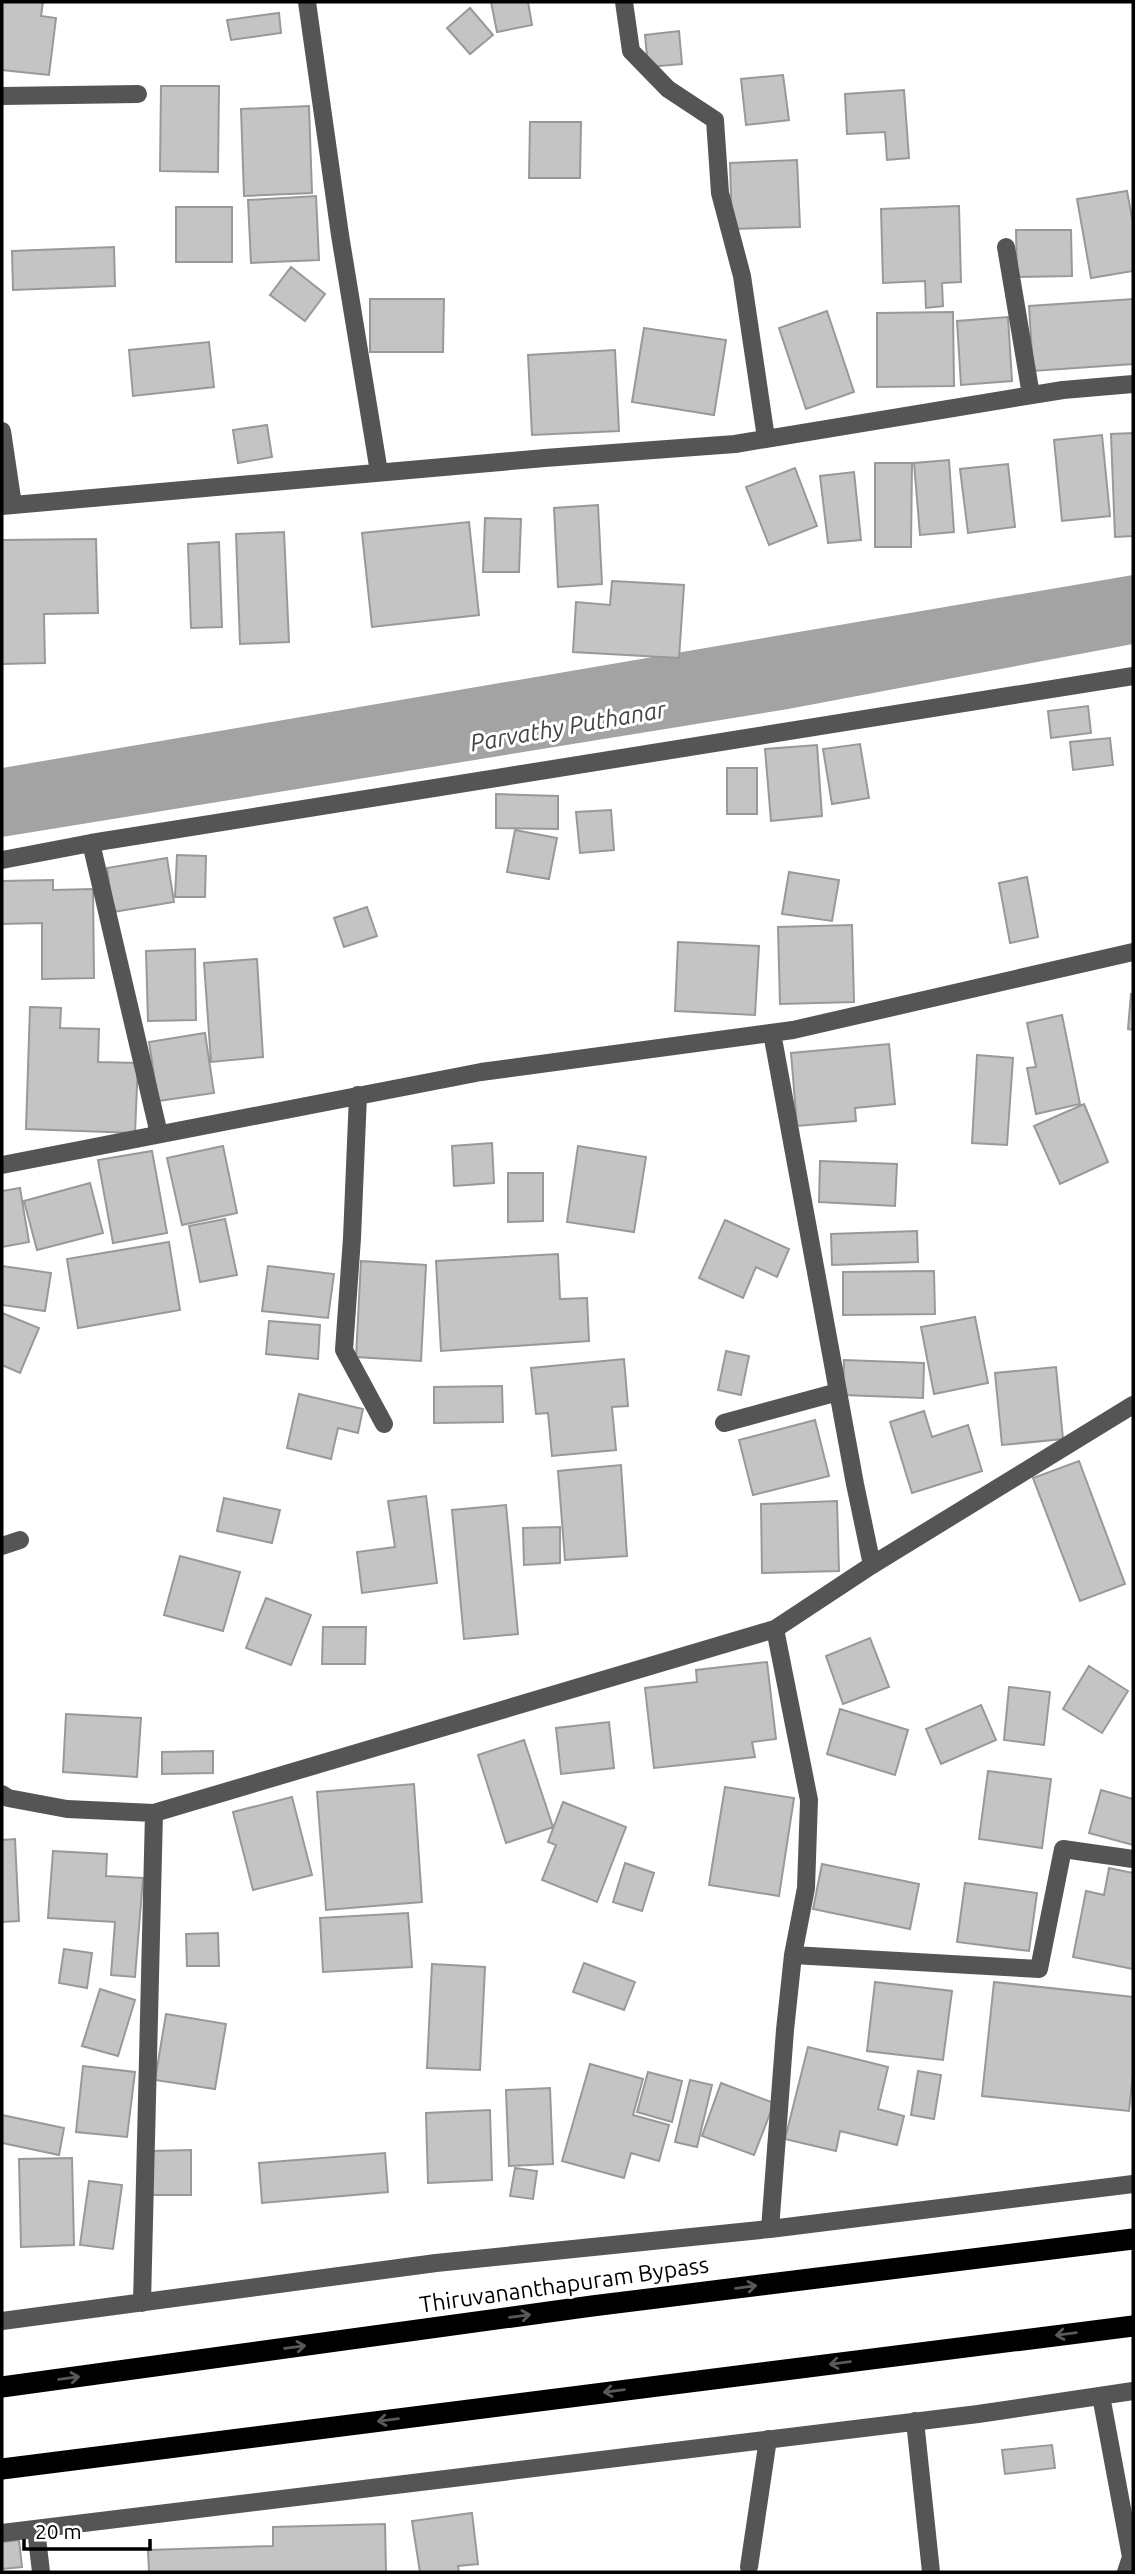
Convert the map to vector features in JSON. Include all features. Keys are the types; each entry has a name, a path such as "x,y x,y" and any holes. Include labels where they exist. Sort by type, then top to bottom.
{"highway":[{"name":"Thiruvananthapuram Bypass","path":"2,2387 578,2308 1133,2239"},
{"path":"2,2469 1133,2326"}],"street":[{"path":"307,2 340,235 379,472"},
{"path":"624,2 631,51 668,89 715,120 720,193 742,276 766,439"},
{"path":"2,96 138,94"},
{"path":"1006,247 1031,395"},
{"path":"2,431 7,506 379,472 735,444 1031,395 1133,384"},
{"path":"2,860 91,843 1133,676"},
{"path":"91,843 159,1135"},
{"path":"2,1165 481,1072 772,1033 1133,952"},
{"path":"772,1033 872,1565"},
{"path":"358,1095 344,1350 384,1424"},
{"path":"724,1423 838,1392"},
{"path":"2,1794 8,1798 67,1809 154,1814 775,1629 872,1565 1133,1405"},
{"path":"2,1546 20,1540"},
{"path":"770,2229 785,2030 793,1955 806,1888 809,1800 775,1629"},
{"path":"142,2303 154,1814"},
{"path":"793,1955 1039,1969 1063,1849 1133,1859"},
{"name":"Thiruvananthapuram Bypass","path":"2,2321 436,2263 770,2229 1133,2183"},
{"path":"2,2533 1133,2392"},
{"path":"1101,2396 1131,2557 1126,2572"},
{"path":"915,2421 931,2572"},
{"path":"749,2567 768,2439"},
{"path":"36,2529 41,2572"}],"water":[{"name":"Parvathy Puthanar","path":"1133,575 1133,644 788,709 2,837 2,768"}],"building":[{"path":"2,2 43,2 41,16 56,18 49,75 2,70"},
{"path":"491,2 528,2 532,25 497,32"},
{"path":"470,8 493,35 470,54 447,28"},
{"path":"279,13 281,33 231,40 227,20"},
{"path":"679,31 682,64 648,67 645,35"},
{"path":"783,75 789,120 746,125 741,79"},
{"path":"161,86 219,86 218,172 160,171"},
{"path":"904,90 909,158 887,160 885,132 847,134 845,94"},
{"path":"309,106 312,193 244,196 241,109"},
{"path":"530,122 581,122 580,178 529,178"},
{"path":"797,160 800,227 732,229 730,163"},
{"path":"1127,191 1133,223 1133,271 1091,278 1077,199"},
{"path":"316,196 319,260 251,263 248,200"},
{"path":"959,206 961,282 942,283 943,306 926,308 925,281 883,283 881,209"},
{"path":"176,207 232,207 232,262 176,262"},
{"path":"1016,230 1071,230 1072,276 1017,277"},
{"path":"114,247 115,286 13,290 12,251"},
{"path":"291,267 325,294 305,321 270,295"},
{"path":"370,299 444,299 443,352 370,352"},
{"path":"1133,299 1133,364 1033,371 1029,306"},
{"path":"827,311 854,392 806,409 779,328"},
{"path":"953,312 954,386 877,387 877,313"},
{"path":"1008,317 1012,381 961,385 957,321"},
{"path":"644,328 726,340 714,415 632,402"},
{"path":"209,342 214,387 133,396 129,350"},
{"path":"615,350 619,431 532,435 528,355"},
{"path":"267,425 272,457 238,463 233,430"},
{"path":"1133,433 1133,536 1115,537 1111,434"},
{"path":"1102,435 1110,516 1062,521 1054,440"},
{"path":"949,460 954,532 920,535 914,463"},
{"path":"875,463 912,463 911,547 875,547"},
{"path":"1008,464 1015,527 968,533 960,469"},
{"path":"795,468 817,526 769,545 746,487"},
{"path":"854,472 861,540 828,543 820,476"},
{"path":"598,505 602,584 558,587 554,508"},
{"path":"485,518 521,519 519,572 483,572"},
{"path":"469,522 479,615 372,627 362,533"},
{"path":"284,532 289,642 240,644 236,534"},
{"path":"96,539 98,613 44,614 45,663 2,664 2,540"},
{"path":"219,542 222,627 191,628 188,544"},
{"path":"612,581 684,585 679,658 573,652 576,602 610,605"},
{"path":"1088,706 1091,733 1051,738 1048,711"},
{"path":"1110,738 1113,765 1073,770 1070,742"},
{"path":"860,744 869,798 832,804 823,749"},
{"path":"817,745 822,816 771,821 765,749"},
{"path":"727,768 757,768 757,814 727,814"},
{"path":"496,794 558,796 558,829 496,828"},
{"path":"611,810 614,850 580,853 576,812"},
{"path":"515,830 557,838 549,879 507,872"},
{"path":"177,855 206,856 205,897 175,897"},
{"path":"167,858 174,902 113,912 107,868"},
{"path":"789,872 839,880 832,921 782,914"},
{"path":"1027,877 1038,937 1010,943 999,883"},
{"path":"53,880 53,890 93,889 94,978 42,979 42,923 2,924 2,881"},
{"path":"367,907 377,936 344,947 334,918"},
{"path":"852,925 854,1002 780,1004 778,927"},
{"path":"678,942 759,946 755,1015 675,1011"},
{"path":"195,949 196,1020 148,1021 146,951"},
{"path":"257,959 263,1057 211,1062 204,963"},
{"path":"1133,994 1133,1030 1128,1029"},
{"path":"30,1007 61,1008 60,1028 99,1029 98,1062 138,1063 135,1133 26,1129"},
{"path":"1062,1015 1080,1104 1036,1114 1027,1068 1036,1067 1027,1023"},
{"path":"205,1033 214,1093 158,1101 149,1042"},
{"path":"889,1044 895,1104 855,1108 856,1121 797,1126 791,1053"},
{"path":"977,1055 1013,1058 1007,1145 972,1143"},
{"path":"1084,1104 1108,1162 1060,1184 1034,1126"},
{"path":"492,1143 494,1183 454,1186 452,1146"},
{"path":"223,1146 237,1213 182,1225 167,1158"},
{"path":"578,1146 646,1157 634,1232 567,1222"},
{"path":"152,1151 167,1233 113,1243 98,1160"},
{"path":"820,1161 897,1164 895,1206 819,1202"},
{"path":"508,1173 543,1173 543,1221 508,1222"},
{"path":"90,1183 103,1233 37,1250 24,1201"},
{"path":"20,1188 29,1242 2,1247 2,1191"},
{"path":"225,1219 237,1275 200,1282 189,1226"},
{"path":"725,1220 789,1249 777,1277 756,1267 743,1298 699,1278"},
{"path":"917,1231 918,1262 832,1265 831,1234"},
{"path":"169,1242 180,1310 78,1328 67,1259"},
{"path":"558,1254 560,1299 587,1298 589,1341 441,1351 436,1261"},
{"path":"361,1261 426,1265 421,1361 356,1357"},
{"path":"2,1266 51,1273 45,1311 2,1305"},
{"path":"268,1266 334,1274 328,1318 262,1311"},
{"path":"934,1271 935,1314 843,1315 843,1272"},
{"path":"2,1313 39,1328 20,1373 2,1365"},
{"path":"975,1317 988,1383 934,1394 921,1327"},
{"path":"269,1321 320,1325 318,1359 266,1354"},
{"path":"726,1351 749,1356 741,1395 718,1390"},
{"path":"624,1359 628,1406 612,1407 616,1450 552,1456 548,1413 536,1414 531,1368"},
{"path":"844,1360 924,1363 923,1398 843,1395"},
{"path":"1056,1367 1063,1439 1002,1445 995,1373"},
{"path":"502,1386 503,1422 434,1423 434,1387"},
{"path":"299,1394 363,1409 358,1433 338,1428 331,1459 287,1448"},
{"path":"924,1411 932,1437 968,1425 982,1471 912,1493 890,1422"},
{"path":"815,1420 829,1476 753,1495 739,1440"},
{"path":"1079,1461 1125,1584 1080,1601 1033,1478"},
{"path":"621,1465 627,1556 565,1560 558,1471"},
{"path":"426,1496 437,1583 362,1593 357,1552 395,1547 388,1501"},
{"path":"224,1498 280,1510 272,1543 217,1531"},
{"path":"837,1501 839,1571 762,1573 761,1504"},
{"path":"506,1505 518,1634 464,1639 452,1510"},
{"path":"560,1527 560,1563 524,1565 523,1528"},
{"path":"180,1556 240,1572 223,1631 164,1615"},
{"path":"266,1598 311,1615 291,1665 246,1648"},
{"path":"323,1627 366,1627 365,1664 322,1664"},
{"path":"870,1638 889,1687 843,1704 826,1656"},
{"path":"767,1662 776,1739 752,1742 755,1757 654,1768 645,1688 697,1682 696,1670"},
{"path":"1089,1666 1128,1691 1102,1733 1063,1709"},
{"path":"1009,1687 1050,1692 1044,1745 1004,1740"},
{"path":"981,1705 996,1740 941,1764 926,1729"},
{"path":"840,1709 908,1730 895,1775 827,1754"},
{"path":"66,1714 141,1718 137,1777 63,1772"},
{"path":"609,1722 614,1768 561,1774 556,1728"},
{"path":"524,1740 553,1827 506,1843 478,1755"},
{"path":"213,1751 213,1773 162,1774 162,1752"},
{"path":"988,1771 1051,1779 1042,1848 979,1839"},
{"path":"414,1784 422,1902 326,1910 317,1792"},
{"path":"725,1787 794,1798 779,1896 709,1885"},
{"path":"1101,1790 1133,1799 1133,1845 1089,1833"},
{"path":"292,1797 312,1875 253,1890 233,1812"},
{"path":"563,1802 626,1827 597,1902 542,1880 556,1845 548,1842"},
{"path":"15,1839 19,1921 2,1922 2,1840"},
{"path":"53,1851 107,1854 106,1876 143,1878 135,1977 111,1975 115,1922 48,1918"},
{"path":"625,1863 654,1873 642,1911 613,1902"},
{"path":"822,1864 919,1884 910,1929 813,1909"},
{"path":"1109,1868 1133,1873 1133,1969 1073,1957 1086,1891 1104,1895"},
{"path":"965,1883 1037,1893 1029,1951 957,1942"},
{"path":"408,1913 412,1967 323,1972 320,1918"},
{"path":"218,1933 219,1966 187,1966 186,1934"},
{"path":"64,1949 92,1953 87,1988 59,1983"},
{"path":"584,1963 635,1982 624,2010 573,1992"},
{"path":"432,1964 485,1967 480,2070 427,2068"},
{"path":"875,1982 952,1991 943,2060 867,2051"},
{"path":"994,1982 1133,1997 1133,2073 1129,2111 982,2096"},
{"path":"100,1989 135,2000 118,2056 82,2046"},
{"path":"166,2014 226,2024 215,2089 155,2080"},
{"path":"808,2047 888,2067 878,2109 904,2116 897,2145 840,2131 836,2151 785,2139"},
{"path":"590,2064 643,2079 633,2115 669,2125 659,2161 631,2153 624,2178 562,2161"},
{"path":"83,2066 135,2072 127,2137 76,2132"},
{"path":"918,2071 941,2075 934,2119 911,2115"},
{"path":"648,2072 682,2081 672,2122 637,2112"},
{"path":"690,2080 712,2085 697,2147 675,2142"},
{"path":"721,2083 774,2103 754,2155 702,2136"},
{"path":"550,2088 553,2164 509,2166 506,2090"},
{"path":"490,2110 492,2180 428,2183 426,2113"},
{"path":"2,2115 64,2128 59,2155 2,2143"},
{"path":"191,2150 191,2195 152,2195 151,2151"},
{"path":"385,2153 388,2192 262,2203 259,2163"},
{"path":"72,2158 74,2245 21,2247 19,2159"},
{"path":"515,2168 537,2171 533,2199 510,2196"},
{"path":"89,2181 122,2185 113,2249 80,2245"},
{"path":"1052,2445 1055,2468 1005,2474 1002,2450"},
{"path":"472,2513 478,2564 458,2566 459,2572 420,2572 412,2521"},
{"path":"385,2524 386,2572 149,2572 148,2550 273,2546 273,2527"},
{"path":"19,2540 22,2567 2,2569 2,2542"}]}
